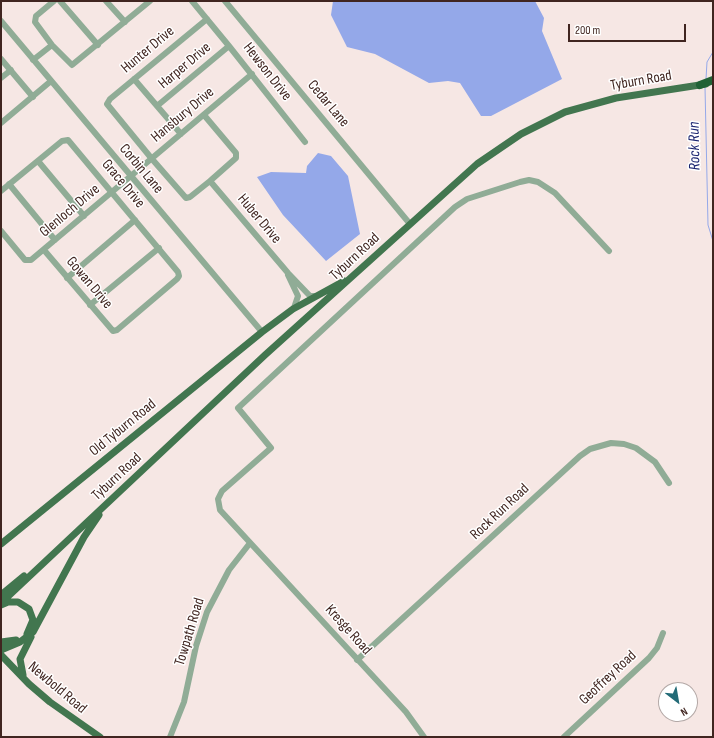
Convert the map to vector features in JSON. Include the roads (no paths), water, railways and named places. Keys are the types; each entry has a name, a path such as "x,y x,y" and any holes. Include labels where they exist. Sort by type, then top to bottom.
{"highway":[{"path":"700,85 713,82"}],"main road":[{"name":"Tyburn Road","path":"1,604 64,543 265,356 477,164 501,147 540,124 565,112 616,98 700,85"},
{"name":"Old Tyburn Road","path":"1,544 262,332 293,309 355,276"},
{"path":"26,680 21,670 20,659 84,538 109,502"},
{"name":"Tyburn Road","path":"1,595 64,543"},
{"path":"1,604 8,602 23,604 29,609 33,620 30,628 23,637 12,642 1,642"},
{"path":"1,650 20,642 34,632"},
{"name":"Newbold Road","path":"1,655 26,680 66,715 100,737"},
{"path":"1,660 11,665"}],"street":[{"path":"54,1 36,16 34,20 52,45 72,65 150,1"},
{"path":"60,1 98,45"},
{"path":"106,1 125,22"},
{"name":"Hewson Drive","path":"192,1 305,142"},
{"name":"Cedar Lane","path":"225,1 410,224"},
{"name":"Hunter Drive","path":"152,159 108,107 107,103 207,19"},
{"name":"Corbin Lane","path":"1,22 262,332"},
{"path":"33,60 52,45"},
{"name":"Harper Drive","path":"157,106 229,46"},
{"path":"1,59 33,96"},
{"path":"1,78 11,70"},
{"name":"Hansbury Drive","path":"131,177 252,74"},
{"path":"134,79 181,134"},
{"path":"1,123 51,81"},
{"path":"152,159 186,198 190,197 210,181 236,158 236,153 204,115"},
{"name":"Grace Drive","path":"38,161 62,141 68,140 178,272 179,276 177,279 115,331"},
{"path":"1,191 38,161 84,216"},
{"name":"Glenloch Drive","path":"2,236 27,261 31,260 131,177"},
{"name":"Huber Drive","path":"210,181 288,273 310,296 316,296"},
{"name":"Kresge Road","path":"424,737 406,713 220,510 218,499 224,489 271,448 238,408 455,207 467,199 524,181 535,181 555,192 609,251"},
{"path":"9,184 56,240"},
{"path":"67,278 136,220"},
{"path":"90,305 159,248"},
{"name":"Gowan Drive","path":"44,250 111,330 115,331"},
{"name":"Huber Drive","path":"288,273 298,296 298,302 293,309"},
{"name":"Rock Run Road","path":"358,660 580,456 590,449 605,444 616,443 636,448 655,462 669,483"},
{"name":"Towpath Road","path":"170,737 184,702 195,651 207,614 229,570 250,543"},
{"name":"Geoffrey Road","path":"564,737 649,658 657,648 663,632"}],"water":[{"path":"333,1 535,1 544,18 542,31 562,79 491,116 481,116 460,83 448,81 429,83 375,54 347,47 331,15"},
{"path":"318,153 331,156 348,176 360,234 326,261 283,215 257,177 271,172 306,173 307,166"}],"waterway":[{"name":"Rock Run","path":"706,79 707,62 713,52"},
{"name":"Rock Run","path":"705,87 708,225 713,241"}]}
